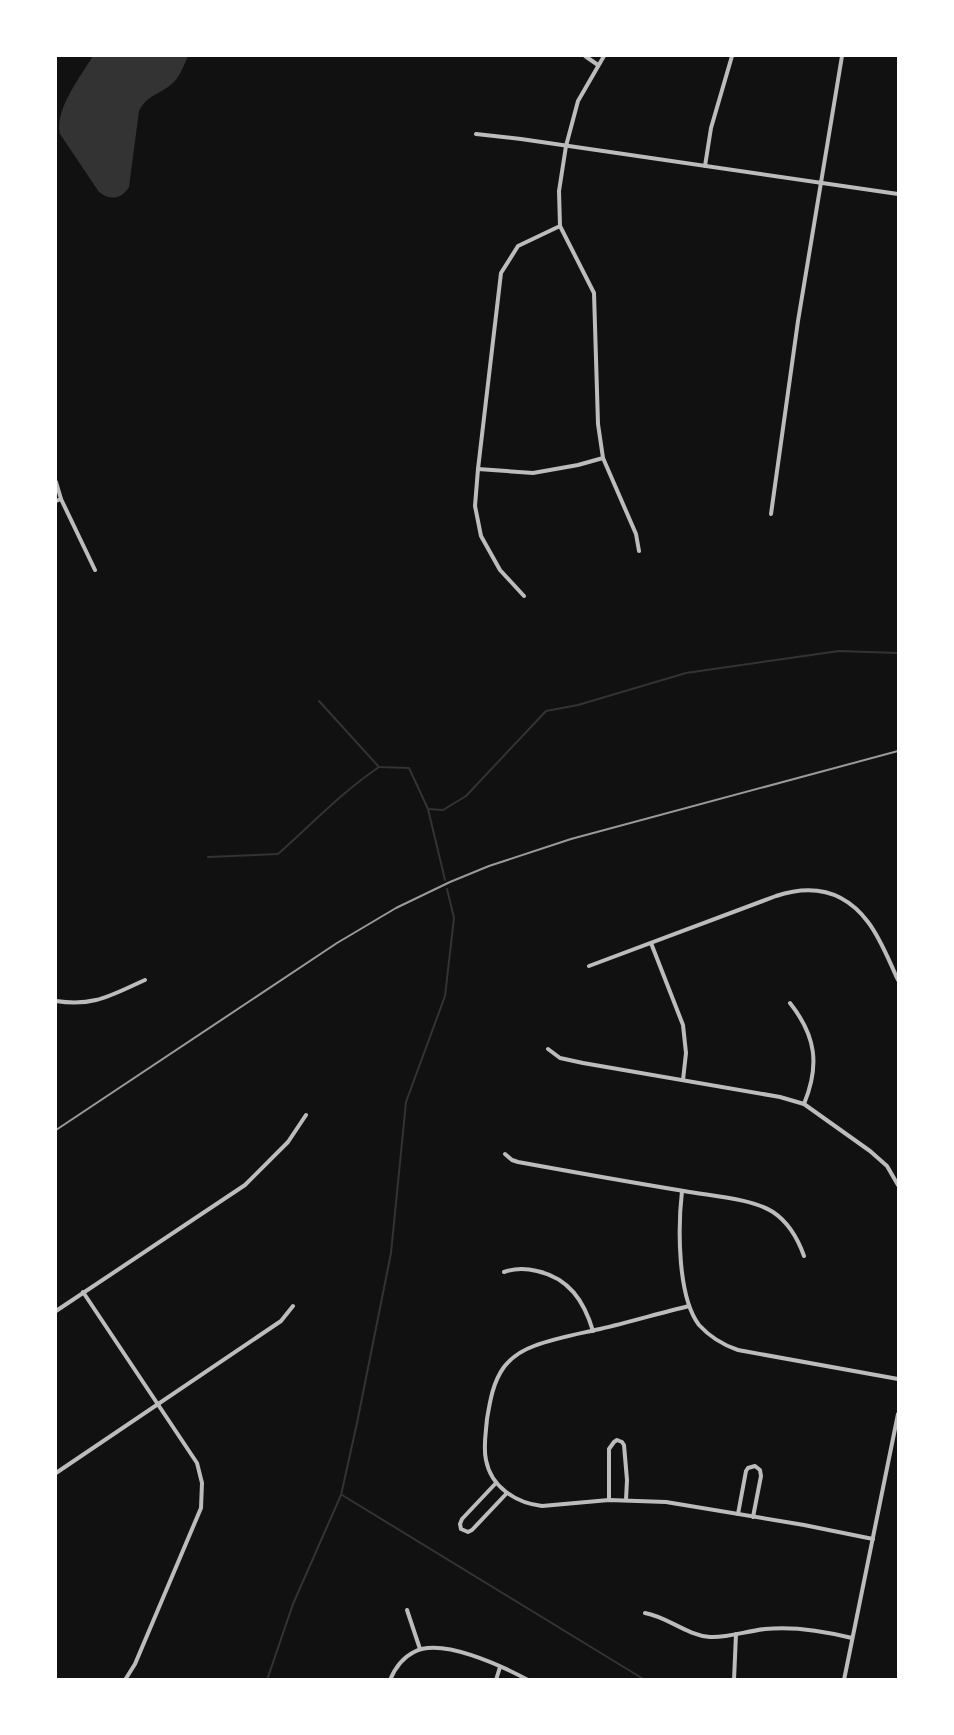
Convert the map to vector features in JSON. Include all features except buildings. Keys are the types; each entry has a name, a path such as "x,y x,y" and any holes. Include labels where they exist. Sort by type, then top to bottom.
{"street":[{"path":"585,56 598,64"},
{"path":"604,56 578,101 566,146 559,191 560,226 594,293 598,424 603,458 636,534 639,551"},
{"path":"705,166 711,128 732,56"},
{"path":"771,514 798,321 842,56"},
{"path":"476,134 898,194"},
{"path":"524,596 500,570 481,536 475,506 478,469 501,273 518,246 560,226"},
{"path":"478,469 533,473 603,458"},
{"path":"56,482 61,499 95,570"},
{"path":"56,501 61,499"},
{"path":"589,966 787,892 809,890 840,897 868,921 898,980"},
{"path":"651,943 683,1025 686,1053 683,1080"},
{"path":"56,1001 70,1003 98,1001 145,980"},
{"path":"790,1003 806,1027 813,1052 813,1078 804,1104"},
{"path":"548,1049 560,1058 780,1097 804,1104 870,1151 887,1166 898,1185"},
{"path":"56,1311 245,1185 288,1142 306,1115"},
{"path":"505,1154 518,1162 746,1202 772,1212 780,1218 795,1236 804,1256"},
{"path":"682,1191 680,1246 683,1276 689,1306 695,1318 707,1332 728,1347 738,1350 898,1379"},
{"path":"504,1272 519,1268 534,1270 564,1282 579,1298 593,1330"},
{"path":"84,1292 197,1463 202,1483 201,1508 135,1664 125,1680"},
{"path":"56,1473 281,1321 293,1306"},
{"path":"689,1306 531,1347 512,1359 504,1367 492,1394 486,1433 485,1459 496,1483 524,1503 542,1506 609,1500 666,1503 873,1539"},
{"path":"844,1680 898,1414"},
{"path":"609,1500 609,1449 617,1440 624,1445 626,1500"},
{"path":"738,1514 746,1471 755,1466 761,1473 753,1517"},
{"path":"496,1483 462,1519 461,1529 468,1532 472,1530 507,1493"},
{"path":"407,1610 420,1649"},
{"path":"645,1613 663,1618 698,1635 720,1637 765,1629 786,1628 829,1632 852,1638"},
{"path":"734,1680 736,1634"},
{"path":"390,1680 400,1662 413,1652 435,1647 500,1666 528,1680"},
{"path":"496,1680 500,1666"}],"shaded area":[{"path":"93,56 188,56 175,81 148,99 139,111 129,187 123,194 111,198 99,192 60,134 59,125 65,104"}],"waterway":[{"path":"428,809 443,810 466,796 546,711 578,705 686,673 839,651 898,653"},
{"path":"319,701 379,767 409,768 428,809 445,880"},
{"path":"208,857 278,854 339,798 379,767"},
{"path":"267,1680 293,1604 341,1495 391,1253 406,1102 445,996 454,918 447,889"},
{"path":"342,1495 645,1680"}],"railway":[{"path":"56,1130 337,943 396,908 450,882 489,866 571,839 898,751"}]}
